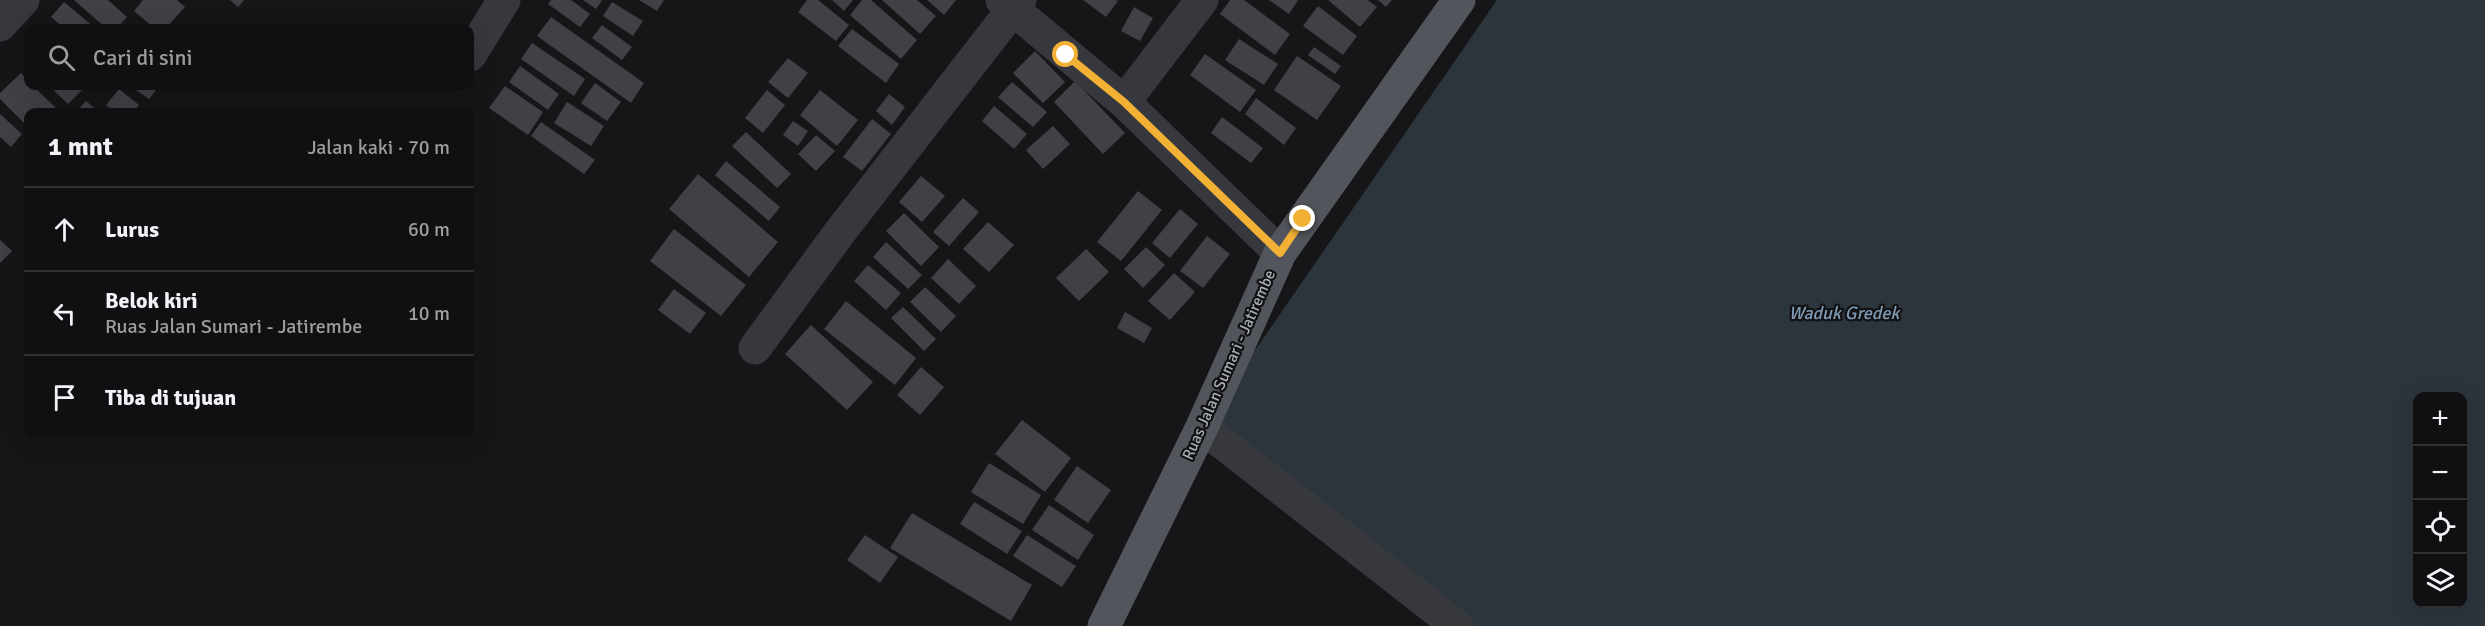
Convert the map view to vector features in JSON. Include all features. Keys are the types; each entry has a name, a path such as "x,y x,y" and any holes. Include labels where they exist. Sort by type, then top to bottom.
{"main road":[{"name":"Ruas Jalan Sumari - Jatirembe","path":"1104,626 1202,427 1280,253 1459,0"}],"street":[{"path":"0,25 23,0"},
{"path":"474,48 504,0"},
{"path":"1124,102 1202,0"},
{"path":"755,348 1012,3 1124,102 1280,253"},
{"path":"1202,427 1457,626"}],"water":[{"name":"Waduk Gredek","path":"1497,0 2485,0 2485,626 1441,626 1202,427"}],"building":[{"path":"74,0 108,0 127,17 121,24 101,24"},
{"path":"143,0 177,0 185,7 170,24 149,24 134,11"},
{"path":"230,0 244,0 238,7"},
{"path":"551,0 571,0 590,14 580,27 548,4"},
{"path":"583,0 602,0 596,9"},
{"path":"639,0 664,0 657,11"},
{"path":"807,0 818,0 849,25 836,41 798,12"},
{"path":"832,0 853,0 844,11"},
{"path":"862,0 871,0 917,40 901,59 850,15"},
{"path":"882,0 917,0 936,16 920,34"},
{"path":"927,0 956,0 944,15"},
{"path":"1083,0 1116,0 1118,1 1106,17"},
{"path":"1230,0 1244,0 1290,34 1275,55 1220,14"},
{"path":"1269,0 1298,0 1289,14"},
{"path":"1328,0 1368,0 1377,7 1360,27"},
{"path":"1378,0 1392,0 1386,7"},
{"path":"64,2 90,24 59,24 51,17"},
{"path":"612,2 643,21 633,36 603,16"},
{"path":"1318,6 1357,36 1343,55 1303,26"},
{"path":"1134,7 1153,18 1140,41 1121,31"},
{"path":"551,17 644,83 631,103 537,36"},
{"path":"602,25 632,47 622,60 592,38"},
{"path":"852,29 899,64 886,83 838,46"},
{"path":"1239,39 1278,64 1264,85 1225,60"},
{"path":"532,43 585,79 574,96 521,59"},
{"path":"1314,47 1341,66 1335,74 1308,55"},
{"path":"1035,51 1065,82 1043,103 1013,73"},
{"path":"1205,54 1256,90 1240,112 1190,75"},
{"path":"1297,56 1341,86 1317,120 1274,90"},
{"path":"788,58 808,73 788,98 768,82"},
{"path":"520,66 559,94 548,110 509,82"},
{"path":"21,73 24,76 24,90 37,90 56,108 24,108 24,123 0,99 0,93"},
{"path":"1075,81 1125,133 1103,154 1054,102"},
{"path":"1012,82 1047,112 1033,127 998,97"},
{"path":"595,83 621,102 607,121 581,103"},
{"path":"505,86 543,112 528,135 489,108"},
{"path":"53,90 82,90 68,104"},
{"path":"120,90 139,105 136,108 109,108 106,105"},
{"path":"136,90 156,90 149,99"},
{"path":"767,90 785,105 763,133 745,118"},
{"path":"820,90 858,120 837,146 800,115"},
{"path":"889,94 905,107 892,125 876,111"},
{"path":"1256,98 1296,128 1284,145 1245,114"},
{"path":"86,101 94,108 80,108"},
{"path":"567,102 604,126 591,146 554,123"},
{"path":"994,106 1027,134 1014,149 982,121"},
{"path":"0,114 22,134 11,147 0,137"},
{"path":"1222,117 1263,148 1251,163 1211,133"},
{"path":"872,119 891,134 862,171 843,157"},
{"path":"793,121 808,131 798,146 783,135"},
{"path":"541,122 595,160 584,174 531,136"},
{"path":"1053,126 1070,144 1043,169 1026,150"},
{"path":"746,132 791,174 777,188 732,146"},
{"path":"816,135 835,151 816,171 798,154"},
{"path":"726,161 780,207 769,221 715,175"},
{"path":"698,174 778,242 749,277 669,209"},
{"path":"921,176 945,196 922,222 899,202"},
{"path":"1138,191 1162,210 1121,261 1097,242"},
{"path":"963,198 979,212 949,246 933,232"},
{"path":"1180,209 1198,224 1170,258 1152,243"},
{"path":"904,213 939,247 921,266 886,231"},
{"path":"988,222 1014,245 989,272 963,249"},
{"path":"674,229 746,285 721,316 650,261"},
{"path":"1207,236 1230,254 1203,288 1180,271"},
{"path":"0,240 12,251 0,263"},
{"path":"886,242 922,275 908,289 873,257"},
{"path":"1146,247 1165,265 1143,288 1124,269"},
{"path":"1086,249 1109,272 1079,301 1056,278"},
{"path":"948,259 976,286 959,304 931,278"},
{"path":"868,265 901,293 886,310 854,281"},
{"path":"1174,273 1195,292 1170,320 1148,301"},
{"path":"925,287 956,316 941,332 910,302"},
{"path":"674,289 706,313 690,334 658,310"},
{"path":"846,301 916,358 895,385 824,329"},
{"path":"903,307 936,339 924,351 891,318"},
{"path":"1125,312 1152,328 1144,343 1117,328"},
{"path":"811,325 873,382 847,410 785,354"},
{"path":"921,367 944,387 920,415 897,395"},
{"path":"1022,420 1071,458 1045,492 995,454"},
{"path":"989,463 1041,495 1023,524 971,492"},
{"path":"1077,466 1111,490 1088,523 1054,500"},
{"path":"974,502 1022,531 1007,554 960,524"},
{"path":"1049,505 1094,535 1078,560 1032,530"},
{"path":"912,513 1032,585 1011,621 890,548"},
{"path":"865,535 898,557 880,583 847,560"},
{"path":"1027,535 1076,566 1062,587 1013,556"}],"route":[{"path":"1066,55 1124,102 1280,253 1303,219"}]}
